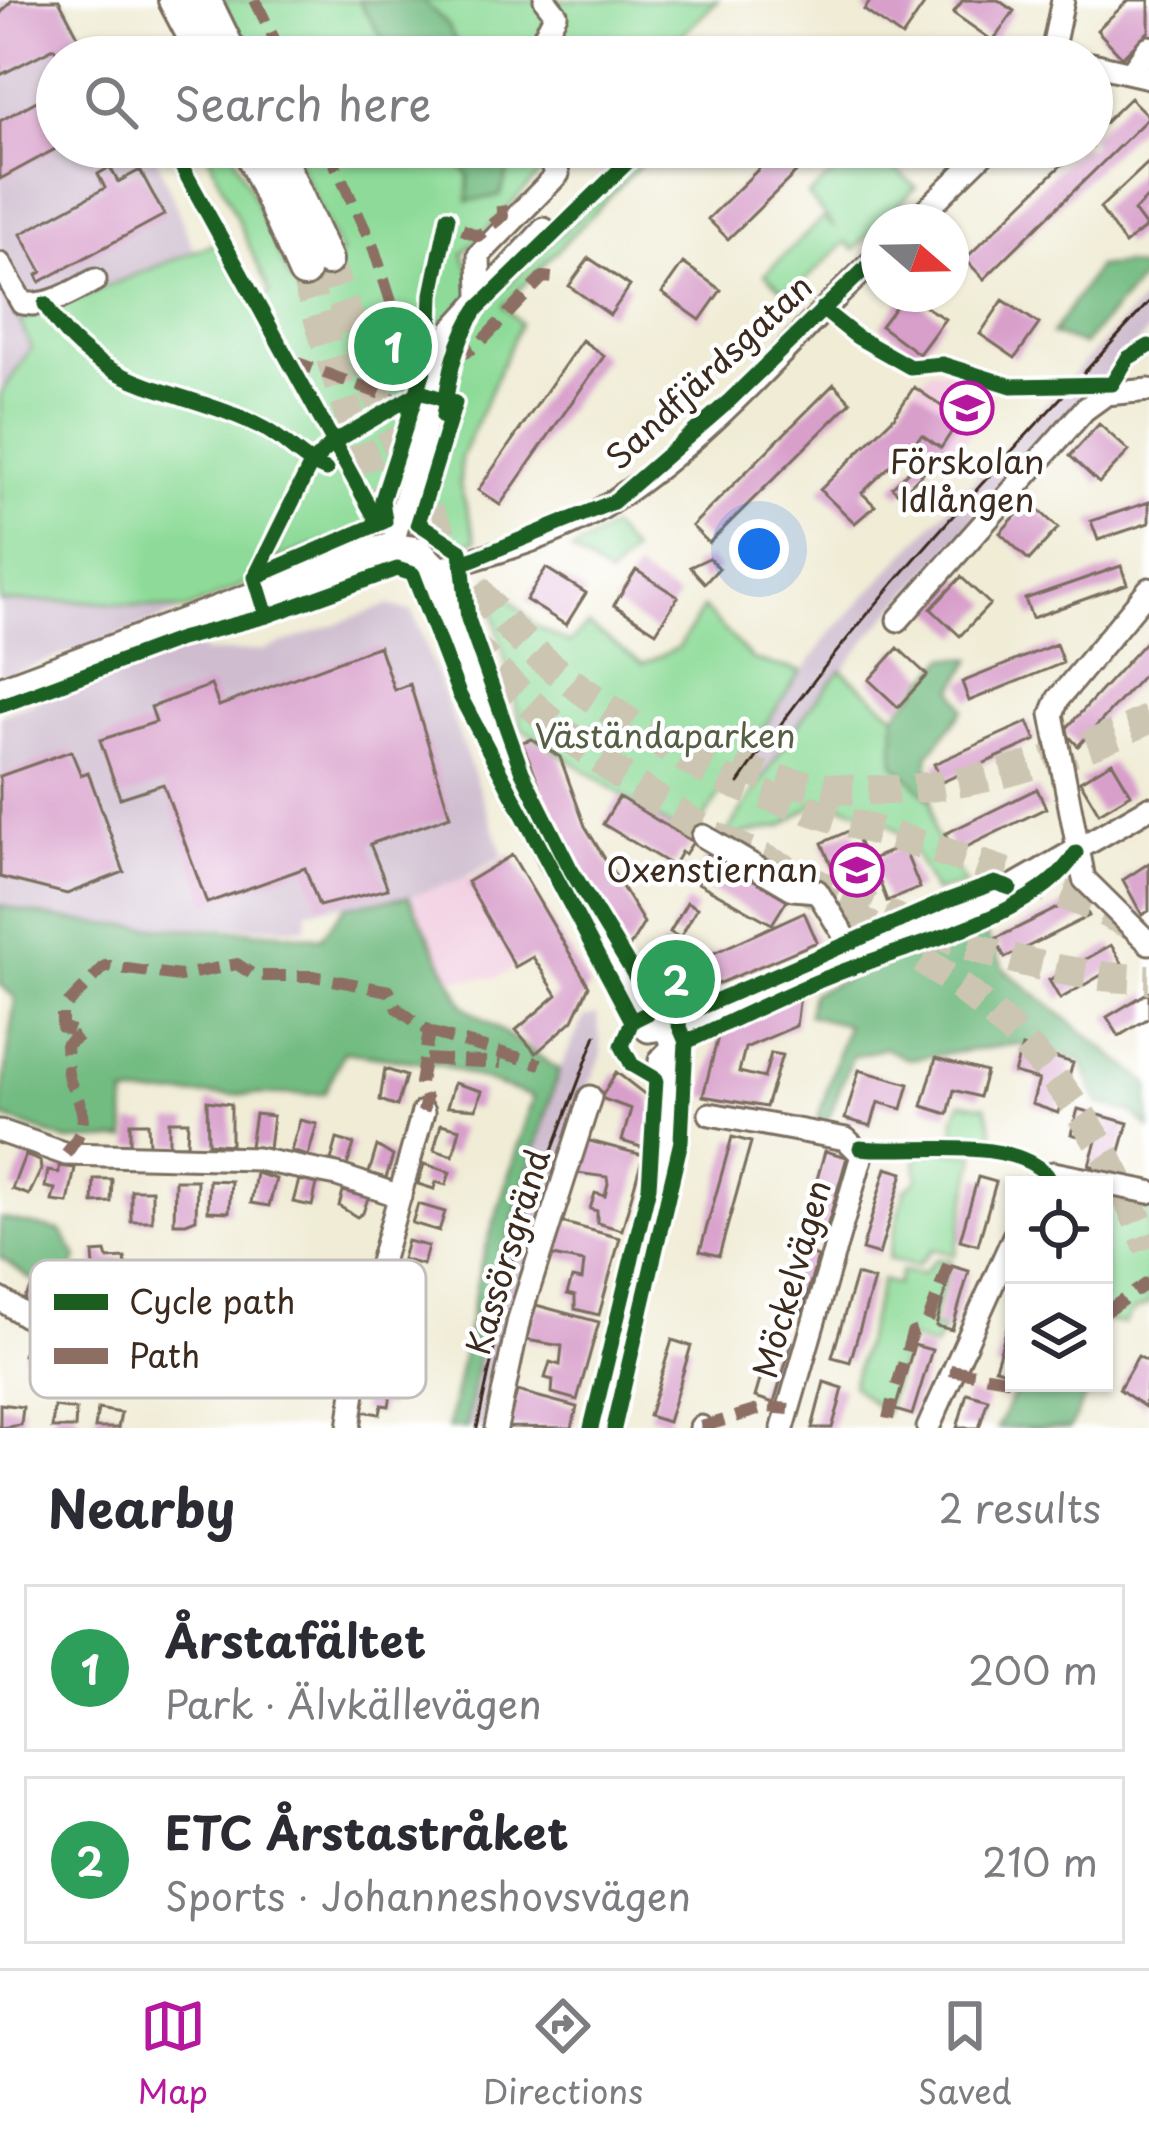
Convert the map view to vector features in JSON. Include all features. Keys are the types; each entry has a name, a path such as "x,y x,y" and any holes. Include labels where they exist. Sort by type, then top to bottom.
{"highway":[{"path":"175,0 193,36"},
{"path":"205,0 223,36"},
{"path":"260,168 316,266 282,168"}],"main road":[{"path":"0,691 392,547 418,551 436,570 454,635 551,857 660,1029 639,1038 640,1050 648,1060 663,1061 673,1118 598,1428"}],"street":[{"path":"544,36 556,14 545,0"},
{"path":"1057,36 1063,0"},
{"path":"1140,75 1149,46"},
{"path":"480,296 478,255 558,174 554,168"},
{"path":"932,204 969,168"},
{"path":"392,547 452,330 544,229"},
{"path":"0,264 22,303 32,305 50,303 95,280"},
{"name":"Sandfjärdsgatan","path":"436,570 499,551 613,502 728,402 861,273"},
{"path":"898,620 1084,410 1106,394 1149,391"},
{"path":"1149,590 1052,714 1084,879 1149,943"},
{"path":"660,1029 1010,888 1149,808"},
{"path":"703,836 794,890 817,891 855,953"},
{"name":"Kassörsgränd","path":"496,1428 519,1319 590,1097"},
{"path":"382,1260 423,1112"},
{"name":"Möckelvägen","path":"710,1114 846,1139 860,1148 861,1162 783,1428"},
{"path":"0,1131 66,1154 257,1159 337,1175 400,1196"},
{"path":"1113,1188 1149,1192"},
{"path":"928,1428 1005,1256"},
{"path":"0,1300 30,1319"},
{"path":"349,1428 353,1398"}],"shaded area":[{"path":"0,0 65,0 84,36 36,36 36,168 161,168 194,250 78,302 21,321 31,347 0,396"},
{"path":"1149,293 1149,331 872,633 753,788 730,774 829,635"},
{"name":"Förskolan Idlången","path":"932,369 965,374 994,399 953,457 941,448 960,418 914,387"},
{"path":"84,601 186,610 0,678 0,602"},
{"path":"388,605 413,612 504,856 466,877 409,897 307,910 306,928 105,926 0,905 0,715 189,645 208,653 265,650"},
{"path":"466,877 515,967 498,977 450,979 409,897"},
{"path":"597,1014 602,1055 586,1091 491,1428 467,1428 482,1329 559,1070 584,1018"}],"green space":[{"path":"222,0 718,0 681,36 238,36"},
{"path":"358,0 422,0 453,36 381,36"},
{"path":"214,168 240,168 291,282 341,254 301,168 546,168 463,254 472,275 493,299 627,168 638,168 503,306 520,323 461,458 460,486 476,540 449,550 439,533 390,520 273,560 308,480 310,458 247,583 186,610 84,601 0,602 0,396 31,348 20,321 215,243 253,303 270,293"},
{"path":"463,168 509,168 500,196 468,201 469,176"},
{"path":"839,168 894,168 916,187 899,204 861,204 861,243 854,250 846,242 789,296 765,274 823,218 835,228 808,196"},
{"path":"1125,264 1149,270 1083,345 1052,334 1097,267"},
{"path":"611,528 632,552 609,577 572,551"},
{"name":"Väständaparken","path":"491,576 534,625 569,643 588,625 643,664 679,647 703,608 753,660 801,671 690,840 521,728 489,591"},
{"path":"947,657 972,659 954,689 964,709 928,756 931,800 894,763 895,715"},
{"name":"Väständaparken","path":"841,670 895,715 894,763 931,800 934,832 965,884 934,892 913,851 892,826 842,806 817,802 783,826 723,838 811,706"},
{"path":"409,897 464,1006 559,1070 482,1329 467,1428 448,1428 480,1267 533,1097 441,1065 344,1052 324,1094 125,1096 126,1139 67,1141 0,1116 15,998 0,984 0,905 79,921 321,938 346,906"},
{"path":"980,924 1005,970 1149,1084 1149,1128 1133,1113 1098,1104 1081,1060 1018,1044 908,1059 884,1048 852,1057 828,1120 818,1119 847,1025 808,1015 812,993"},
{"path":"961,1102 986,1106 998,1150 957,1144 954,1119"},
{"path":"939,1149 976,1155 955,1255 933,1249 917,1266 888,1259 905,1189 918,1180 916,1157"},
{"path":"1113,1199 1149,1206 1149,1304 1133,1311 1124,1324 1113,1322"},
{"path":"0,1218 61,1231 77,1257 30,1260 30,1278 0,1257"},
{"path":"936,1259 951,1260 931,1326 944,1331 935,1347 908,1339 885,1414 852,1385 882,1280 897,1285 901,1271 922,1274"},
{"path":"1015,1392 1088,1392 1070,1428 997,1428"}],"building":[{"path":"12,0 59,0 78,36 36,36 36,57 0,75 0,14"},
{"path":"871,0 916,0 924,5 903,36 864,10"},
{"path":"963,0 998,0 1014,11 996,36 986,36 953,13"},
{"path":"1129,0 1149,0 1149,31 1122,57 1113,47 1113,36 1103,36 1097,30"},
{"path":"1130,98 1149,117 1113,152 1113,115"},
{"path":"36,101 36,159 0,179 0,121"},
{"path":"1149,162 1149,196 1134,211 1146,227 1125,244 1100,208"},
{"path":"111,168 118,182 140,170 164,215 40,282 37,275 42,272 21,234 105,188 98,174"},
{"path":"760,168 801,168 728,239 708,219"},
{"path":"1058,168 1097,168 984,279 969,263 969,255"},
{"path":"589,258 630,286 610,315 569,286"},
{"path":"683,263 721,290 700,320 662,293"},
{"path":"1003,300 1039,324 1015,358 980,334"},
{"path":"892,312 934,312 945,319 919,354 881,326"},
{"path":"582,340 604,356 500,505 478,490"},
{"path":"834,384 851,402 709,543 692,526"},
{"path":"914,387 960,419 941,448 922,435 862,493 875,506 855,523 820,490 894,417"},
{"path":"1099,424 1129,451 1099,483 1070,456"},
{"path":"923,458 930,466 900,495 892,487"},
{"path":"1029,501 1058,528 1029,560 1000,533"},
{"path":"1149,502 1149,523 1098,540 1091,521"},
{"path":"709,558 719,568 705,583 690,567"},
{"path":"1121,566 1127,584 1032,618 1025,599"},
{"path":"546,568 586,593 566,625 526,600"},
{"path":"636,570 678,597 656,632 614,605"},
{"path":"961,577 990,604 960,636 931,609"},
{"path":"1149,638 1149,669 1078,746 1064,731"},
{"path":"1056,644 1063,663 969,701 962,682"},
{"path":"379,646 394,690 410,684 450,816 370,844 388,889 319,906 305,868 207,903 163,784 120,798 100,740 156,722 151,707 211,685 219,706"},
{"path":"898,648 927,675 898,707 869,680"},
{"path":"1028,722 1036,740 942,782 934,764"},
{"path":"532,739 560,757 585,826 644,923 627,951 563,842 522,742"},
{"path":"71,751 81,775 88,772 124,872 67,894 0,877 0,776"},
{"path":"1112,762 1131,794 1099,813 1080,781"},
{"path":"1037,789 1046,808 954,853 945,834"},
{"path":"619,797 693,842 673,866 603,824"},
{"path":"853,829 867,861 903,846 920,888 887,901 875,869 839,884 822,843"},
{"path":"708,852 787,900 772,924 698,883"},
{"path":"512,855 589,986 573,1020 536,1053 516,1030 557,995 533,957 515,967 467,882"},
{"path":"1149,863 1149,911 1142,915 1123,880"},
{"path":"1080,897 1089,916 1005,958 995,939"},
{"path":"687,902 697,908 680,938 670,932"},
{"path":"804,912 817,942 692,995 685,985 681,992 648,971 663,944 694,962"},
{"path":"1111,945 1122,963 1060,999 1049,980"},
{"path":"1149,992 1149,1018 1119,1036 1107,1017"},
{"path":"800,995 796,1026 745,1048 739,1072 764,1078 771,1053 782,1055 766,1107 703,1096 720,1029"},
{"path":"1022,1047 1073,1063 1058,1113 1032,1104 1039,1080 1014,1073"},
{"path":"936,1058 986,1072 979,1097 954,1090 948,1114 922,1106"},
{"path":"385,1069 406,1076 397,1106 380,1100"},
{"path":"859,1070 909,1084 902,1109 878,1102 871,1126 845,1119"},
{"path":"616,1072 651,1099 654,1112 644,1148 622,1141 631,1109 601,1098"},
{"path":"454,1083 482,1091 476,1109 447,1107"},
{"path":"207,1101 231,1104 231,1145 208,1143"},
{"path":"1078,1109 1128,1123 1114,1172 1089,1165 1096,1141 1071,1134"},
{"path":"255,1114 273,1116 269,1149 250,1146"},
{"path":"300,1120 317,1124 308,1156 291,1151"},
{"path":"169,1121 188,1121 187,1145 169,1145"},
{"path":"130,1123 148,1123 149,1146 130,1147"},
{"path":"441,1124 460,1129 453,1156 434,1150"},
{"path":"732,1137 751,1142 719,1256 700,1251"},
{"path":"337,1139 354,1144 347,1166 331,1161"},
{"path":"586,1140 643,1155 622,1230 597,1223 597,1211 590,1209 595,1193 605,1196 608,1184 607,1177 577,1173"},
{"path":"377,1146 393,1156 386,1178 369,1173"},
{"path":"825,1151 847,1157 826,1231 804,1225"},
{"path":"25,1155 40,1161 41,1170 29,1195 12,1189"},
{"path":"424,1164 450,1172 446,1185 436,1182 434,1189 418,1184"},
{"path":"59,1166 75,1168 68,1203 52,1201 55,1189 45,1187 48,1171 59,1173"},
{"path":"886,1168 903,1173 879,1255 862,1250"},
{"path":"256,1173 276,1179 269,1206 251,1203"},
{"path":"978,1177 996,1182 978,1245 960,1240"},
{"path":"94,1179 112,1179 111,1202 93,1203"},
{"path":"175,1180 197,1180 196,1219 186,1223 174,1223"},
{"path":"209,1180 231,1181 229,1212 208,1211"},
{"path":"299,1180 317,1184 312,1206 293,1202"},
{"path":"131,1190 152,1190 152,1221 131,1221"},
{"path":"343,1191 368,1198 363,1213 357,1217 339,1206"},
{"path":"418,1204 445,1212 439,1231 412,1223"},
{"path":"561,1222 620,1238 599,1315 575,1309 575,1296 567,1294 572,1278 582,1280 584,1262 552,1256"},
{"path":"407,1241 428,1246 424,1260 402,1259"},
{"path":"797,1250 818,1257 802,1311 781,1304"},
{"path":"106,1252 108,1259 125,1260 93,1260 93,1253"},
{"path":"952,1266 969,1271 952,1330 936,1326"},
{"path":"856,1275 874,1280 850,1362 832,1357"},
{"path":"536,1305 599,1322 577,1400 552,1393 553,1380 545,1378 550,1362 560,1365 562,1346 526,1340"},
{"path":"1005,1335 1005,1371 995,1368"},
{"path":"773,1336 792,1342 774,1403 755,1397"},
{"path":"672,1340 691,1346 668,1422 649,1416"},
{"path":"914,1345 932,1350 912,1415 895,1410"},
{"path":"1138,1356 1149,1362 1145,1407 1119,1389"},
{"path":"824,1382 843,1388 839,1404 832,1428 812,1428"},
{"path":"517,1391 577,1407 572,1428 507,1427"},
{"path":"967,1393 988,1399 979,1428 957,1428"},
{"path":"363,1398 390,1398 380,1414 361,1411"},
{"path":"0,1404 23,1407 21,1425 0,1428"},
{"path":"54,1407 76,1410 75,1428 52,1428"},
{"path":"98,1409 121,1413 118,1428 95,1428"}],"tunnel":[{"path":"327,260 385,414 431,514 490,605 551,666 657,741 731,783 1039,885 1133,926"},
{"path":"304,272 382,501 425,582 459,629 542,714 588,751 734,847"},
{"path":"736,767 788,782 841,789 947,785 1050,759 1149,719"},
{"path":"721,839 875,910 983,950 1093,975 1149,979"},
{"path":"807,889 923,960 1014,1034 1088,1125 1149,1248"}],"tram line":[{"path":"739,783 884,595 1149,302"},
{"path":"477,1428 516,1246 596,1035"}],"marked path":[{"path":"255,0 273,36"},
{"path":"337,168 374,249 417,382"},
{"path":"462,229 478,236 503,216 500,196"},
{"path":"452,358 476,347 543,277 563,279"},
{"path":"290,360 402,402"},
{"path":"66,1154 83,1120 68,1075 66,1045 81,1034 62,1027 62,1010 105,966 180,976 237,964 255,976 313,976 389,991 398,1009 429,1032 420,1083 426,1098 423,1112"},
{"path":"429,1032 541,1064"},
{"path":"426,1059 501,1063"},
{"path":"928,1321 951,1257"},
{"path":"1113,1307 1149,1282"},
{"path":"897,1386 912,1333 925,1328"},
{"path":"950,1370 1005,1379"},
{"path":"888,1419 892,1401"},
{"path":"701,1427 768,1407 789,1409"}],"cycle path":[{"path":"183,168 378,523"},
{"path":"443,417 458,348 477,309 621,168"},
{"path":"255,577 385,521 382,500 430,352 432,294 448,217"},
{"path":"466,562 613,502 728,402 861,273"},
{"path":"45,304 66,333 116,372 265,429 326,470"},
{"path":"822,309 857,337 910,367 942,364 1012,386 1112,384 1128,358 1149,346"},
{"path":"267,616 255,577 311,464 334,442 420,392 455,403 418,523 461,551 468,619 522,772 571,870 655,1009 676,1018 686,1042 681,1141 614,1428"},
{"path":"0,706 180,639 267,616 397,569 413,574 459,694 632,1021"},
{"path":"686,1042 813,983 1000,913 1057,876 1076,853"},
{"path":"676,1018 948,900 995,883 1010,888"},
{"path":"591,1428 649,1187 656,1079 632,1065 622,1046 632,1021 650,1012"},
{"path":"860,1148 984,1150 1030,1162 1047,1175"}],"place":[{"name":"Årstafältet","path":"393,346"},
{"name":"Förskolan Idlången","path":"967,408"},
{"name":"Oxenstiernan","path":"857,870"},
{"name":"ETC Årstastråket","path":"676,979"}]}
